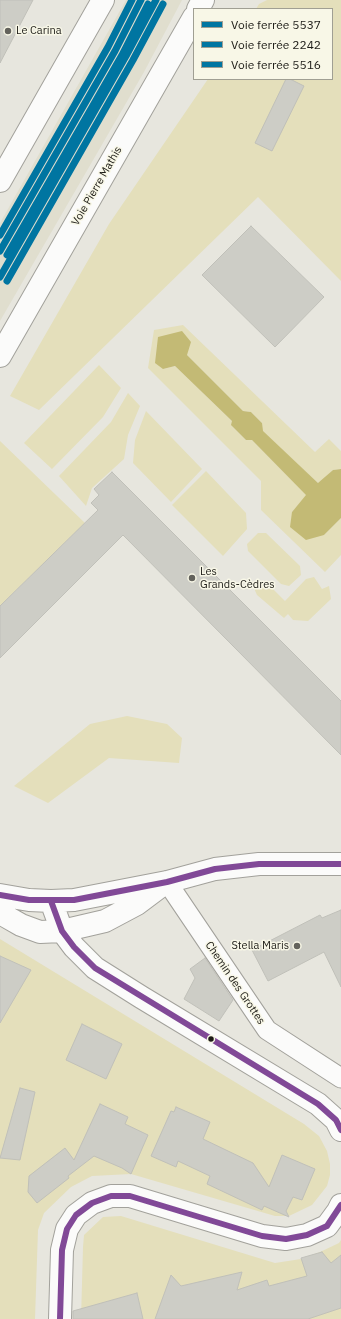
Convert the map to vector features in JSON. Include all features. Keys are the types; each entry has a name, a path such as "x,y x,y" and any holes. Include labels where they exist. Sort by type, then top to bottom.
{"main road":[{"path":"0,181 103,0"},
{"name":"Voie Pierre Mathis","path":"0,356 193,19"},
{"path":"0,895 29,900 51,901 86,898 167,882 215,870 259,864 341,864"},
{"path":"0,913 21,926 40,932 62,931 105,921 137,904 167,882"},
{"path":"51,901 62,931 74,947 95,968 318,1104 336,1120 341,1130"},
{"path":"60,1319 62,1250 66,1229 76,1215 92,1203 111,1196 130,1196 262,1236 286,1239 307,1235 327,1226 341,1205"}],"street":[{"name":"Chemin des Grottes","path":"167,882 266,1030 341,1078"}],"shaded area":[{"path":"126,0 182,0 144,72 0,321 0,223"},
{"path":"267,0 341,0 341,281 258,197 39,410 10,396 109,224 207,80 333,80 333,8 257,8 259,4"},
{"path":"183,325 315,452 329,439 341,451 341,469 333,470 319,484 262,431 262,423 251,412 243,411 187,355 163,369 175,366 232,421 232,426 246,440 252,440 307,495 292,512 324,535 341,518 341,555 325,572 261,510 261,481 148,368 154,330"},
{"path":"182,331 191,342 187,355 243,411 251,412 262,423 263,431 318,483 333,470 341,469 341,518 324,535 306,540 290,527 292,512 306,495 252,440 246,440 231,425 232,421 175,366 163,369 155,363 158,337"},
{"path":"99,365 121,388 103,417 52,469 24,443"},
{"path":"128,393 140,406 128,435 124,459 92,488 86,506 59,476 111,422"},
{"path":"146,411 202,469 171,502 133,463 135,440"},
{"path":"0,441 85,523 0,606"},
{"path":"206,471 246,513 247,529 223,556 172,505"},
{"path":"258,533 266,533 300,566 301,575 289,586 281,584 248,551 247,544"},
{"path":"314,577 322,589 329,586 331,599 308,621 293,620 288,614 284,618 257,595 253,586 259,580 271,587 285,601 306,579"},
{"path":"127,716 167,724 182,738 179,763 109,758 48,803 14,786 90,724"},
{"path":"0,939 304,1124 319,1136 327,1151 330,1164 330,1175 327,1186 312,1205 289,1216 275,1216 131,1174 92,1176 71,1187 44,1213 38,1230 35,1319 0,1319"},
{"path":"121,1216 275,1263 301,1259 339,1243 341,1240 341,1319 81,1319 84,1235 103,1217"}],"building":[{"name":"Le Carina","path":"0,0 33,0 0,63"},
{"path":"286,80 292,80 304,86 272,151 255,143"},
{"path":"251,226 324,297 275,347 202,275"},
{"name":"Les Grands-Cèdres","path":"112,472 341,701 341,755 123,535 0,658 0,606 98,510 91,503 99,495 94,489"},
{"name":"Stella Maris","path":"341,910 341,987 324,952 268,981 252,950 320,915 322,918"},
{"path":"0,956 31,970 0,1023"},
{"path":"205,958 233,1000 219,1021 184,999 195,978 190,969"},
{"path":"82,1024 122,1044 106,1079 66,1060"},
{"path":"20,1088 35,1092 20,1160 0,1158"},
{"path":"100,1104 128,1117 125,1124 148,1135 131,1174 122,1168 94,1156 37,1203 28,1192 29,1176 65,1148 74,1160"},
{"path":"176,1107 210,1122 203,1139 253,1163 269,1187 282,1155 315,1169 302,1200 293,1197 286,1211 289,1217 264,1206 262,1210 207,1184 210,1176 178,1161 176,1167 151,1156 171,1111 174,1112"},
{"path":"322,1252 331,1263 341,1255 341,1308 308,1319 155,1319 171,1275 181,1286 242,1272 237,1290 267,1280 269,1286 307,1276 301,1258"},
{"path":"137,1293 143,1319 73,1319 73,1311"}],"rail line":[{"name":"2242","path":"0,251 115,51 141,0"},
{"name":"5537","path":"0,277 126,56 156,0"},
{"name":"5516","path":"7,255 122,55 148,4"}],"transit line":[{"path":"0,235 108,47 132,0"},
{"path":"7,281 133,60 163,4"},
{"path":"0,895 29,900 74,900 167,882 215,869 259,864 341,864"},
{"path":"51,901 62,931 74,947 95,968 318,1104 336,1120 341,1130"},
{"path":"60,1319 62,1250 67,1229 76,1215 92,1203 111,1196 130,1196 262,1236 286,1239 307,1235 327,1226 341,1205"}],"place":[{"name":"Le Carina","path":"8,31"},
{"name":"Les Grands-Cèdres","path":"192,578"},
{"name":"Stella Maris","path":"297,946"}]}
